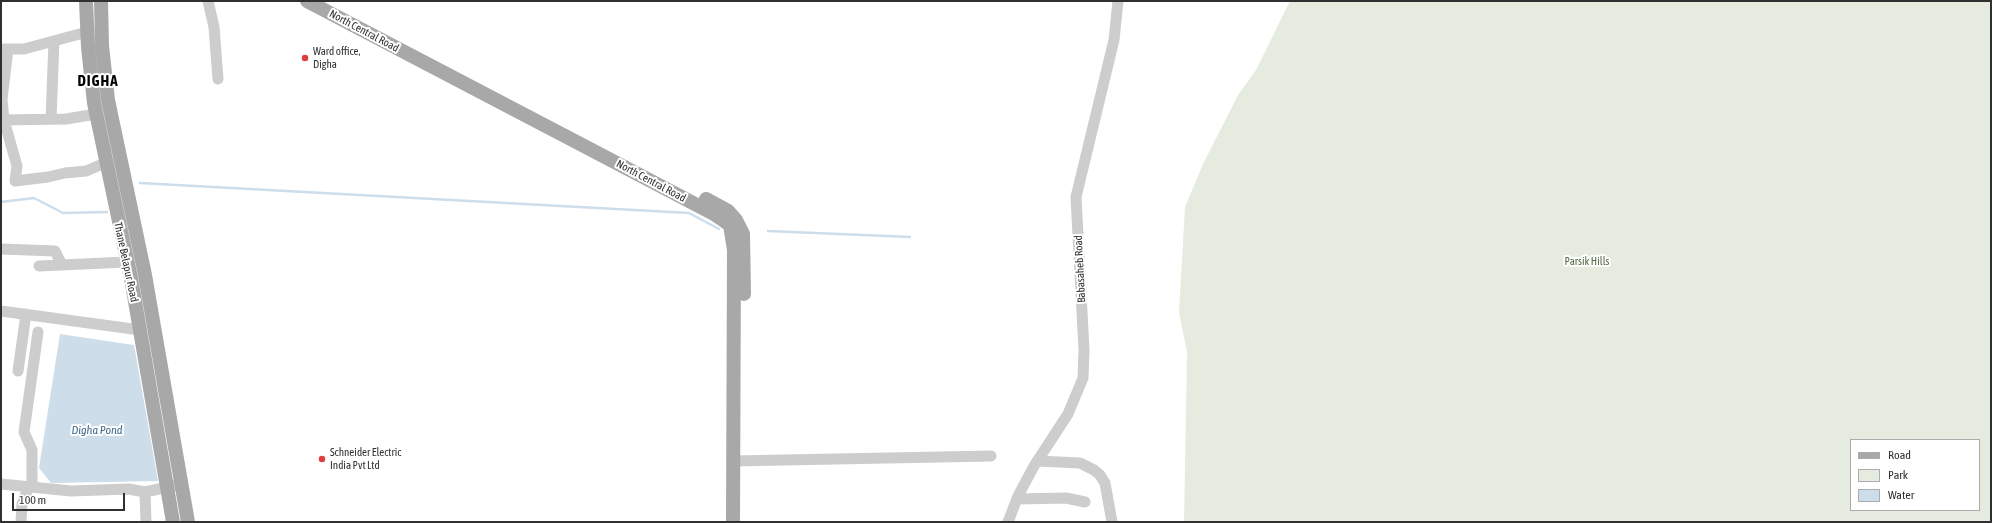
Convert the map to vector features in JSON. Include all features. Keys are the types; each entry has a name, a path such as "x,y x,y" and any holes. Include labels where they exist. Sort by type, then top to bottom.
{"main road":[{"name":"Thane Belapur Road","path":"86,1 87,32 96,114 140,330 173,522"},
{"name":"Thane Belapur Road","path":"101,1 102,46 108,100 145,276 188,522"},
{"name":"North Central Road","path":"307,1 714,214 734,223"},
{"name":"North Central Road","path":"326,1 728,211 734,223 743,234 744,249 737,461 733,522"},
{"name":"North Central Road","path":"737,461 742,522"}],"street":[{"path":"208,1 214,27 218,79"},
{"name":"Babasaheb Road","path":"1008,522 1017,499 1037,461 1068,414 1083,378 1084,350 1076,197 1114,40 1118,1"},
{"path":"87,32 24,49 4,49 2,120 17,166 15,181 48,177 65,172 86,171 105,163"},
{"path":"51,119 54,41"},
{"path":"2,120 66,119 96,114"},
{"path":"1,249 55,251 62,265"},
{"path":"39,266 127,262"},
{"path":"1,311 140,330"},
{"path":"18,371 26,314"},
{"path":"20,522 22,504 30,487 32,450 24,432 38,332"},
{"path":"737,461 991,456"},
{"path":"1037,461 1080,463 1094,470 1100,475 1105,483 1112,522"},
{"path":"1,484 71,491 129,489 145,492 182,484"},
{"path":"145,492 146,522"},
{"path":"1017,499 1066,498 1085,502"}],"green space":[{"name":"Parsik Hills","path":"1290,1 1991,1 1991,522 1184,522 1187,352 1179,312 1185,207 1203,164 1238,95 1256,70"}],"water":[{"name":"Digha Pond","path":"60,334 134,345 158,481 51,483 39,468"}],"waterway":[{"path":"140,183 689,213 719,229"},
{"path":"1,202 34,198 63,213 107,212"},
{"path":"768,231 910,237"}],"place":[{"name":"Ward office, Digha","path":"305,58"},
{"name":"Schneider Electric India Pvt Ltd","path":"322,459"}],"district":[{"name":"DIGHA","path":"98,81"}]}
